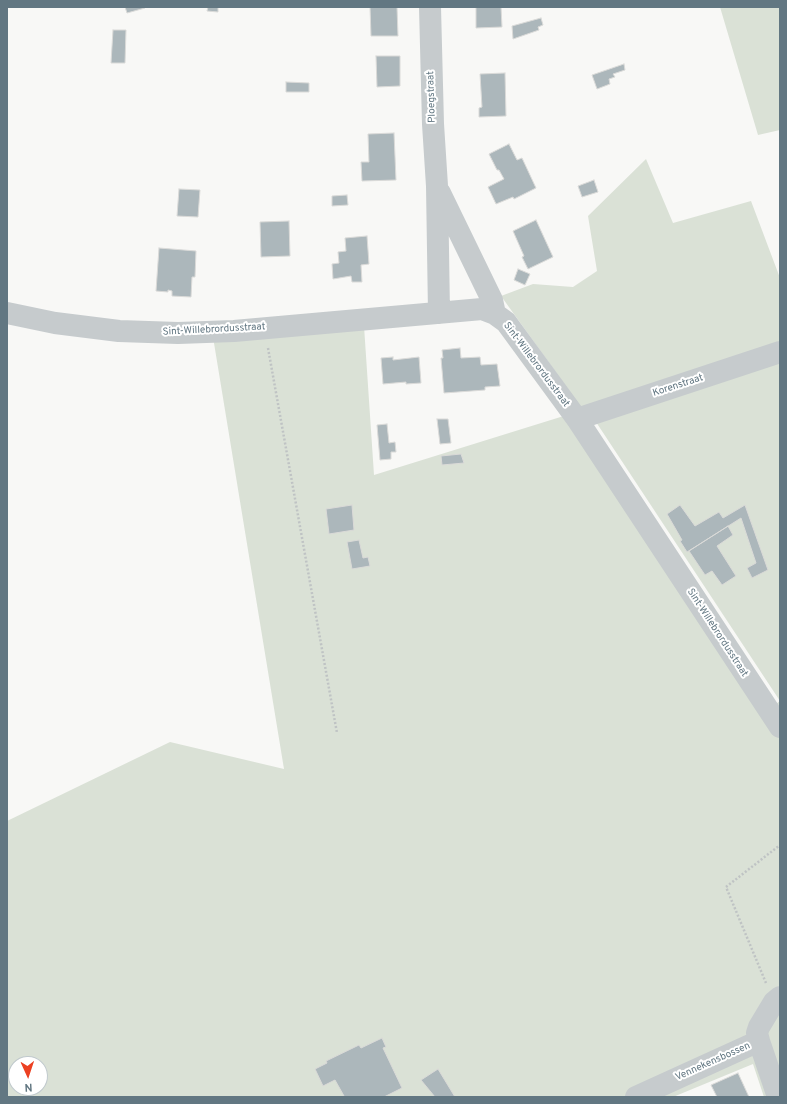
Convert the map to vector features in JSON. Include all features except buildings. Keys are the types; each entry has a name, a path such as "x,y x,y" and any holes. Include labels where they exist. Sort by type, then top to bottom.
{"street":[{"name":"Ploegstraat","path":"430,7 433,124 437,186 439,313"},
{"name":"Ploegstraat","path":"437,186 492,300 495,314"},
{"name":"Sint-Willebrordusstraat","path":"7,313 55,323 119,331 178,333 234,331 482,309 495,314 506,322 577,419 780,727"},
{"name":"Korenstraat","path":"577,419 780,352"},
{"path":"759,1041 759,1026 777,1000"},
{"name":"Vennekensbossen","path":"636,1097 759,1041 778,1097"}],"path":[{"path":"264,328 337,733"},
{"path":"777,1000 726,887 780,845"}],"shaded area":[{"path":"720,7 780,7 780,130 758,135"},
{"path":"646,159 673,223 751,201 780,278 780,344 570,423 766,711 780,701 780,1097 764,1097 753,1064 673,1097 7,1097 7,821 170,742 284,769 213,337 364,326 374,475 583,410 501,296 533,284 573,287 597,271 588,216"},
{"path":"780,362 780,701 596,422"}]}
